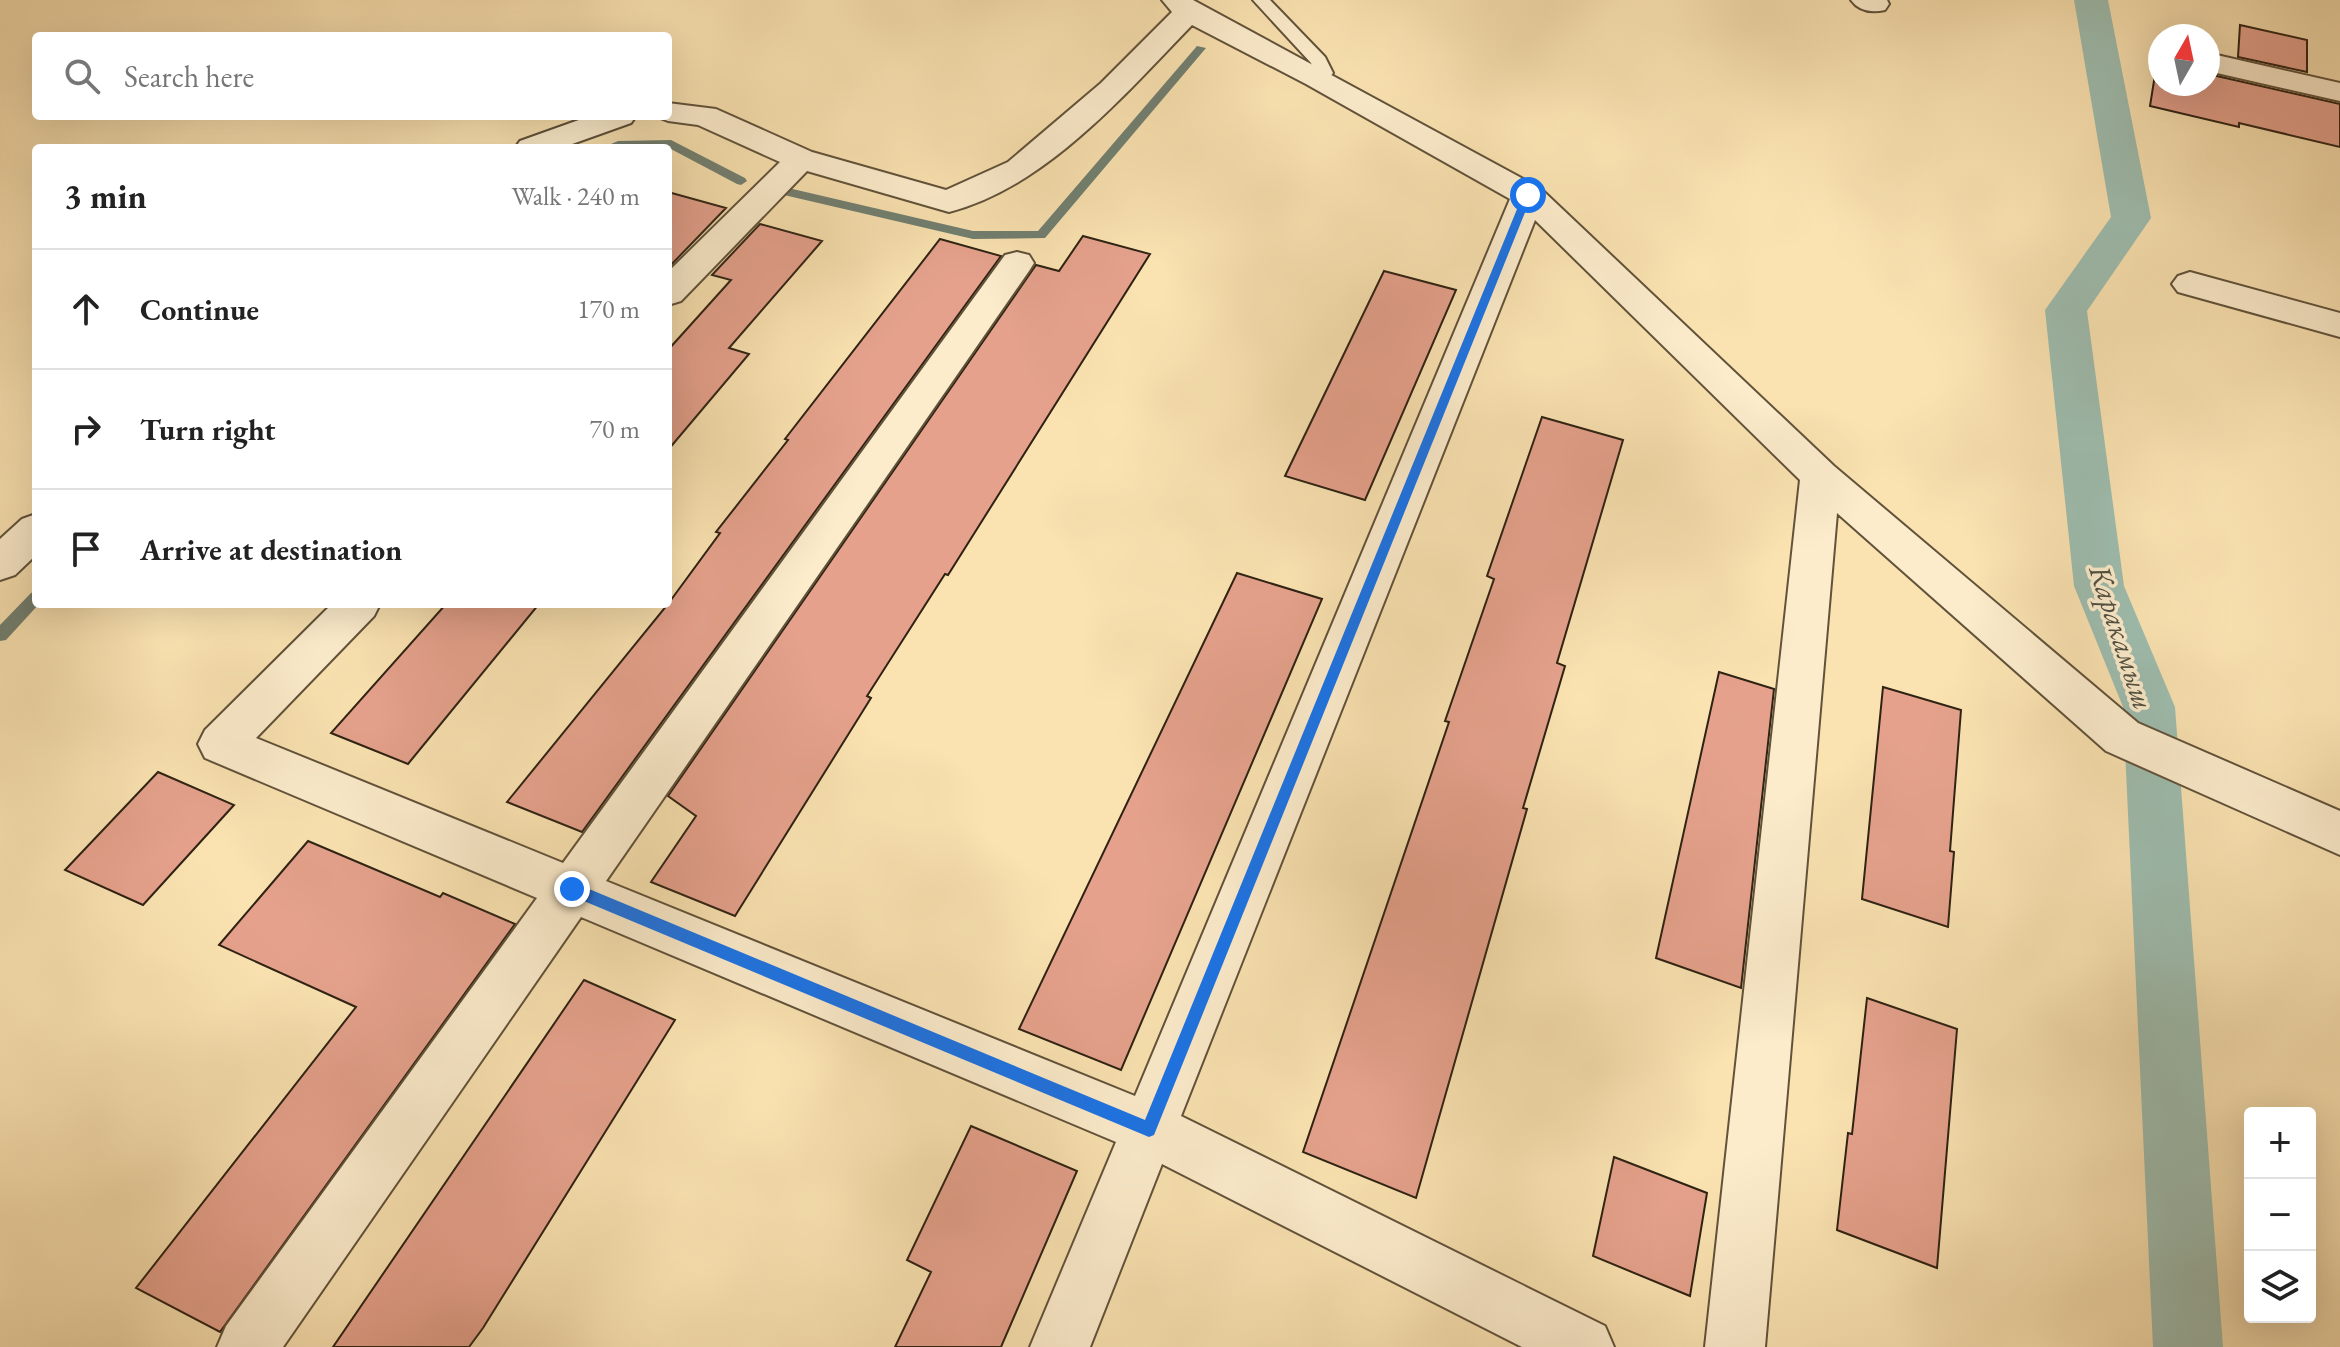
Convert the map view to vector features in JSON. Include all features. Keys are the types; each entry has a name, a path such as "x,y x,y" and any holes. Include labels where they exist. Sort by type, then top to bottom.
{"street":[{"path":"672,112 705,116 801,159 949,202 1020,169 1112,90 1183,6 1528,195 1820,476 2122,737 2340,834"},
{"path":"2220,65 2340,92"},
{"path":"542,144 609,120"},
{"path":"672,289 801,159"},
{"path":"1060,1347 1528,195"},
{"path":"247,1347 1017,263"},
{"path":"2190,284 2340,325"},
{"path":"1735,1347 1820,476"},
{"path":"0,564 32,534"},
{"path":"355,608 221,744 1149,1129 1584,1347"}],"lane":[{"path":"1261,0 1319,61 1324,73 1317,78"}],"building":[{"path":"2240,25 2307,40 2307,72 2238,57"},
{"path":"2220,77 2340,104 2340,147 2239,123 2239,127 2150,106 2152,96 2220,96"},
{"path":"672,193 726,208 672,264"},
{"path":"760,224 822,241 729,348 749,354 672,445 672,346 731,280 712,275"},
{"path":"1083,236 1150,254 948,575 945,574 867,696 871,698 735,916 651,882 696,816 668,796 1036,265 1059,271"},
{"path":"940,239 1001,256 582,832 507,802 665,608 672,608 672,599 720,533 716,532 788,440 785,439"},
{"path":"1384,271 1456,290 1365,500 1285,476"},
{"path":"1542,417 1623,440 1557,663 1565,666 1416,1198 1303,1152 1449,722 1445,721 1494,579 1487,576"},
{"path":"1237,573 1322,599 1121,1070 1019,1029"},
{"path":"442,608 536,608 408,764 331,733"},
{"path":"1719,672 1774,689 1741,988 1656,958"},
{"path":"1883,687 1961,710 1950,851 1954,852 1948,927 1862,899"},
{"path":"158,772 234,805 143,905 65,870"},
{"path":"308,841 440,897 443,893 515,924 220,1332 136,1288 356,1007 219,945"},
{"path":"584,980 675,1020 483,1328 469,1347 333,1347"},
{"path":"1867,998 1957,1029 1937,1268 1837,1230 1848,1133 1852,1134"},
{"path":"971,1126 1077,1171 1001,1347 895,1347 931,1272 907,1260"},
{"path":"1614,1157 1707,1193 1690,1296 1593,1256"}],"waterway":[{"name":"Каракамыш","path":"2091,0 2131,218 2066,310 2099,586 2149,707 2188,1347"},
{"path":"784,191 973,235 1041,235 1201,48"},
{"path":"672,145 741,181"},
{"path":"0,635 32,601"}],"route":[{"path":"572,889 1149,1129 1528,195"}]}
